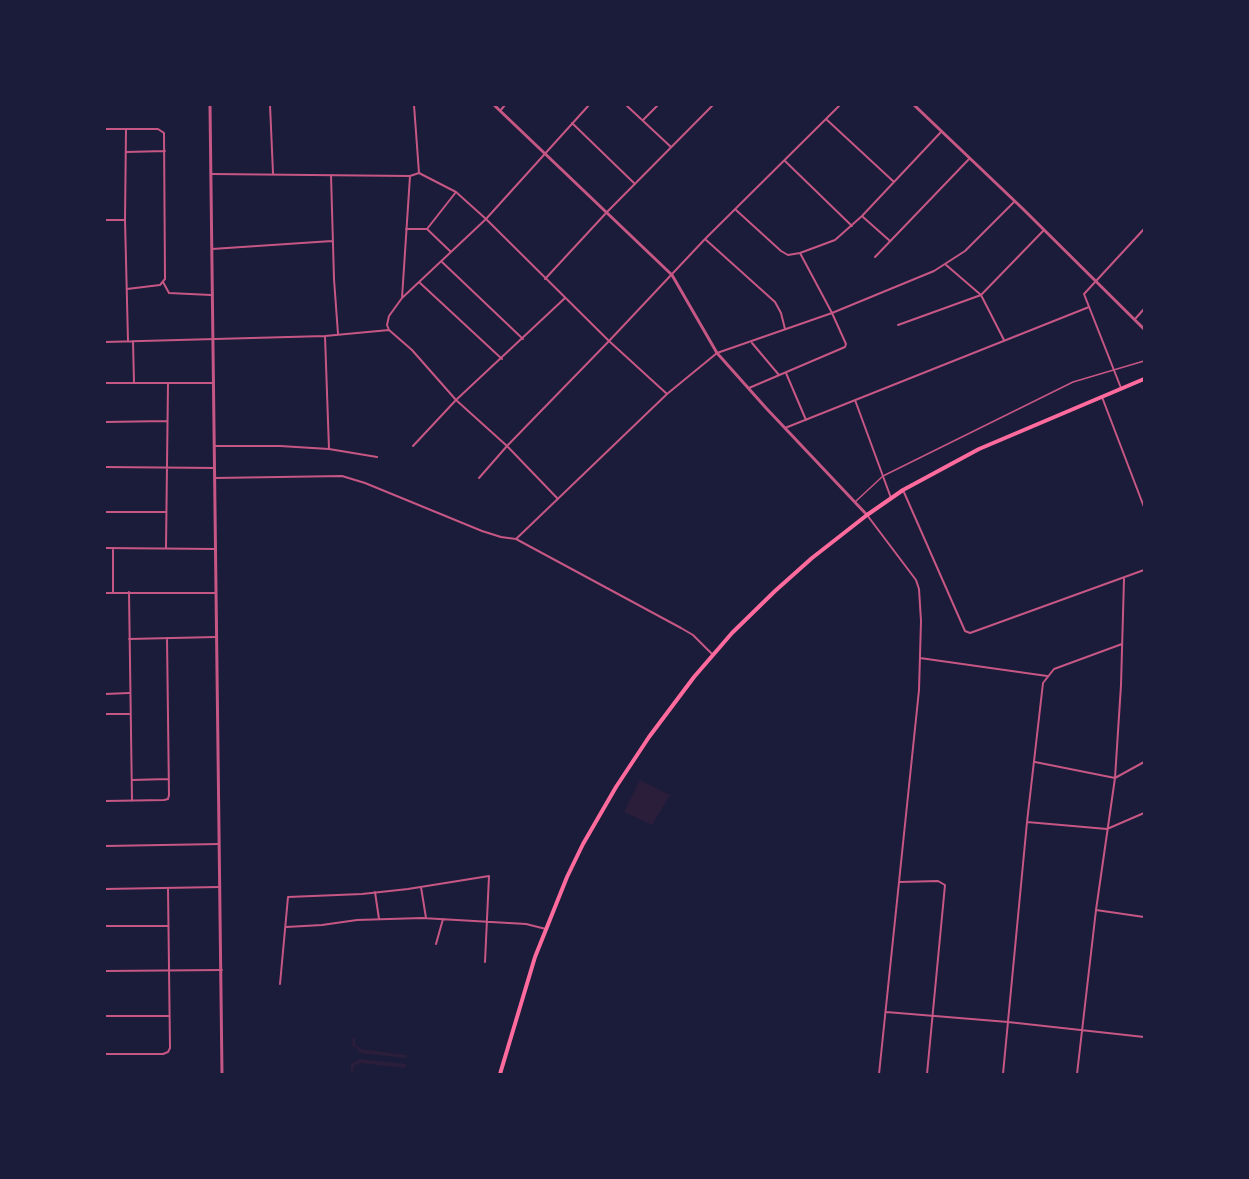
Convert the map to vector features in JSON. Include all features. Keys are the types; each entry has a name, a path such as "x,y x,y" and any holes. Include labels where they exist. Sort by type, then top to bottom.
{"main road":[{"path":"500,1074 527,980 579,852 616,787 656,729 713,655 775,591 867,515 903,490 979,449 1144,379"}],"street":[{"path":"210,105 222,1074"},
{"path":"270,105 273,173"},
{"path":"414,105 419,173"},
{"path":"494,105 672,275 717,353 867,515 916,580 919,589 921,621 919,690 879,1074"},
{"path":"500,111 505,105"},
{"path":"558,499 507,446 456,400 412,350 389,330 387,325 402,298 486,219 544,152 589,105"},
{"path":"626,105 671,147"},
{"path":"643,120 658,105"},
{"path":"544,279 713,105"},
{"path":"479,478 705,239 840,105"},
{"path":"914,105 1144,329"},
{"path":"826,119 894,182"},
{"path":"572,123 635,184"},
{"path":"105,129 162,130 165,151 165,279 160,285 127,289"},
{"path":"126,129 125,220 128,341"},
{"path":"736,210 788,255 835,240 862,216 941,132"},
{"path":"126,152 165,151"},
{"path":"875,257 970,159"},
{"path":"785,161 852,226"},
{"path":"210,174 410,176 419,173 456,192 609,341 668,394"},
{"path":"331,175 332,241 338,334"},
{"path":"402,298 410,176"},
{"path":"427,229 456,192"},
{"path":"516,539 668,394 717,353 832,313 934,271 964,250 1015,201"},
{"path":"862,216 890,241"},
{"path":"105,220 125,220"},
{"path":"406,229 427,229 451,253"},
{"path":"1122,388 1084,294 1144,229"},
{"path":"898,325 981,295 1044,230"},
{"path":"705,239 775,302 782,314 786,329"},
{"path":"211,249 332,241"},
{"path":"749,388 845,347 846,344 832,313 800,253"},
{"path":"441,262 523,339"},
{"path":"945,264 981,295 1004,340"},
{"path":"163,282 169,294 211,295"},
{"path":"419,282 502,358"},
{"path":"413,446 456,400 565,298"},
{"path":"785,428 1089,308"},
{"path":"1135,319 1144,309"},
{"path":"105,342 325,336 389,330"},
{"path":"325,336 329,449"},
{"path":"133,341 134,383"},
{"path":"751,342 779,375"},
{"path":"786,373 806,420"},
{"path":"105,383 212,383"},
{"path":"166,548 168,383"},
{"path":"1101,396 1144,507"},
{"path":"855,400 891,498"},
{"path":"105,422 167,421"},
{"path":"214,446 329,449 377,457"},
{"path":"105,467 215,468"},
{"path":"215,478 342,476 365,483 482,531 516,539 687,632 713,655"},
{"path":"903,490 962,624 970,633 1144,570"},
{"path":"105,512 166,512"},
{"path":"105,548 216,549"},
{"path":"113,548 113,593"},
{"path":"1077,1074 1096,910 1115,778 1124,579"},
{"path":"129,592 132,801"},
{"path":"105,593 216,593"},
{"path":"129,639 217,636"},
{"path":"105,801 168,799 167,638"},
{"path":"1003,1074 1043,683 1054,669 1122,643"},
{"path":"920,658 1047,676"},
{"path":"105,694 130,693"},
{"path":"105,714 130,714"},
{"path":"1035,762 1115,778 1144,762"},
{"path":"131,780 168,779"},
{"path":"1027,822 1107,829 1144,813"},
{"path":"105,846 219,844"},
{"path":"280,984 288,897 375,892 489,876 485,962"},
{"path":"900,882 938,881 945,885 927,1074"},
{"path":"105,889 220,887"},
{"path":"421,887 426,918"},
{"path":"105,1054 168,1052 170,1048 168,888"},
{"path":"375,892 379,919"},
{"path":"1096,910 1144,917"},
{"path":"285,927 379,919 426,918 526,924 546,929"},
{"path":"436,944 443,919"},
{"path":"105,926 168,926"},
{"path":"105,971 222,970"},
{"path":"886,1012 1144,1036"},
{"path":"105,1017 168,1016"}],"lane":[{"path":"855,502 883,476 1073,382 1144,361"}],"shaded area":[{"path":"640,780 670,795 652,825 624,812"},
{"path":"353,1038 355,1038 355,1044 361,1049 407,1055 406,1058 360,1053 356,1047 352,1046"},
{"path":"359,1059 406,1064 406,1068 360,1063 354,1066 353,1074 351,1074 351,1064"}]}
